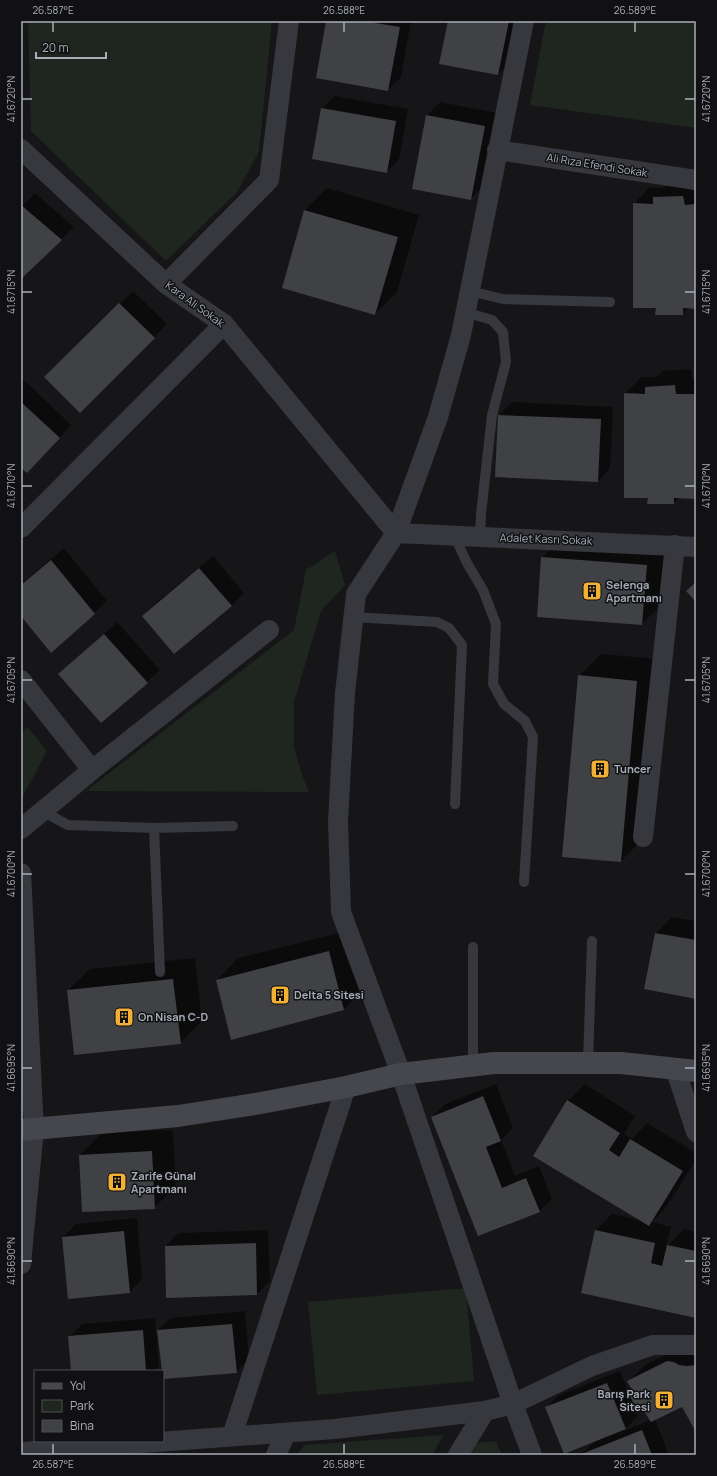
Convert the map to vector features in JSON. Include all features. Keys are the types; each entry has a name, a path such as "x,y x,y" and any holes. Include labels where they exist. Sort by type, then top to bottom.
{"main road":[{"path":"28,1130 178,1116 262,1103 346,1087 401,1074 494,1062 621,1063 686,1070"}],"street":[{"path":"166,284 269,180 289,21"},
{"path":"524,21 470,290 438,417 396,533 356,594 345,693 338,822 340,912 401,1074 513,1404 532,1455"},
{"name":"Kara Ali Sokak","path":"21,148 166,284 224,324 396,533"},
{"name":"Ali Rıza Efendi Sokak","path":"497,150 696,180"},
{"path":"21,528 224,324"},
{"name":"Adalet Kasrı Sokak","path":"396,533 696,547"},
{"path":"643,837 675,545"},
{"path":"21,829 92,770 269,630"},
{"path":"24,691 92,770"},
{"path":"21,873 28,1130 21,1264"},
{"path":"686,1070 696,1132"},
{"path":"232,1436 346,1087"},
{"path":"164,1441 335,1429 485,1411 513,1404 592,1366 654,1345 696,1345"},
{"path":"458,1455 485,1411"},
{"path":"276,1455 286,1433"},
{"path":"21,1452 153,1442"}],"lane":[{"path":"470,290 503,299 610,302"},
{"path":"465,312 492,320 503,332 506,362 492,415 480,536"},
{"path":"454,535 467,563 484,590 496,624 493,684 504,704 525,722 533,737 524,882"},
{"path":"353,617 437,622 449,628 462,645 455,804"},
{"path":"42,811 68,825 154,828 233,826"},
{"path":"154,828 160,972"},
{"path":"588,1062 592,941"},
{"path":"473,947 473,1065"}],"green space":[{"path":"28,21 272,21 259,152 237,192 166,261 31,131"},
{"path":"546,21 696,21 696,128 530,105"},
{"path":"335,551 345,585 321,611 294,702 294,746 301,772 309,792 86,791 294,630 306,570"},
{"path":"28,727 47,751 21,800 21,733"},
{"path":"466,1288 474,1381 317,1395 308,1302"},
{"path":"444,1435 432,1455 297,1455 304,1445"},
{"path":"496,1441 502,1455 469,1455 476,1443"}],"building":[{"path":"326,21 363,21 400,27 388,91 316,78"},
{"path":"448,21 509,21 498,75 439,64"},
{"path":"321,108 396,121 387,173 312,159"},
{"path":"426,115 485,126 471,200 412,189"},
{"path":"683,196 685,205 696,204 696,309 683,308 683,315 655,315 656,308 633,308 633,203 653,204 653,197"},
{"path":"21,205 62,240 21,279"},
{"path":"304,210 398,237 375,315 282,288"},
{"path":"119,303 155,338 80,413 44,377"},
{"path":"675,385 676,394 696,394 696,499 674,498 674,504 647,504 648,498 624,498 624,393 645,394 645,387"},
{"path":"21,402 60,438 27,473 21,468"},
{"path":"498,415 601,419 598,482 495,477"},
{"name":"Selenga Apartmanı","path":"541,557 647,565 642,625 537,617"},
{"path":"51,560 95,614 51,653 21,616 21,585"},
{"path":"199,568 232,606 174,654 142,616"},
{"path":"696,582 696,602 686,591"},
{"path":"104,634 148,683 101,723 58,674"},
{"name":"Tuncer","path":"578,675 637,681 621,862 562,857"},
{"path":"655,933 696,940 696,999 644,989"},
{"name":"Delta 5 Sitesi","path":"329,951 344,1010 231,1040 216,980"},
{"name":"On Nisan C-D","path":"173,979 181,1044 74,1055 67,990"},
{"path":"483,1096 501,1141 486,1147 502,1188 526,1178 540,1212 478,1236 431,1117"},
{"path":"567,1100 620,1133 609,1150 619,1157 630,1139 683,1171 649,1226 533,1156"},
{"name":"Zarife Günal Apartmanı","path":"152,1151 155,1209 82,1212 79,1155"},
{"path":"595,1230 655,1243 651,1263 662,1266 667,1245 696,1251 696,1318 581,1293"},
{"path":"124,1231 130,1293 68,1299 62,1237"},
{"path":"256,1243 257,1295 166,1298 165,1246"},
{"path":"232,1324 237,1373 164,1379 164,1370 162,1370 157,1330"},
{"path":"143,1330 146,1370 71,1370 68,1336"},
{"name":"Barış Park Sitesi","path":"667,1361 674,1362 679,1365 696,1365 696,1432 682,1407 651,1422 640,1405 636,1407 629,1395 634,1393 627,1381"},
{"path":"607,1383 626,1429 564,1454 545,1407"},
{"path":"642,1430 652,1455 579,1455"}],"place":[{"name":"Selenga Apartmanı","path":"592,591"},
{"name":"Tuncer","path":"600,769"},
{"name":"Delta 5 Sitesi","path":"280,995"},
{"name":"On Nisan C-D","path":"124,1017"},
{"name":"Zarife Günal Apartmanı","path":"117,1182"},
{"name":"Barış Park Sitesi","path":"664,1400"}]}
